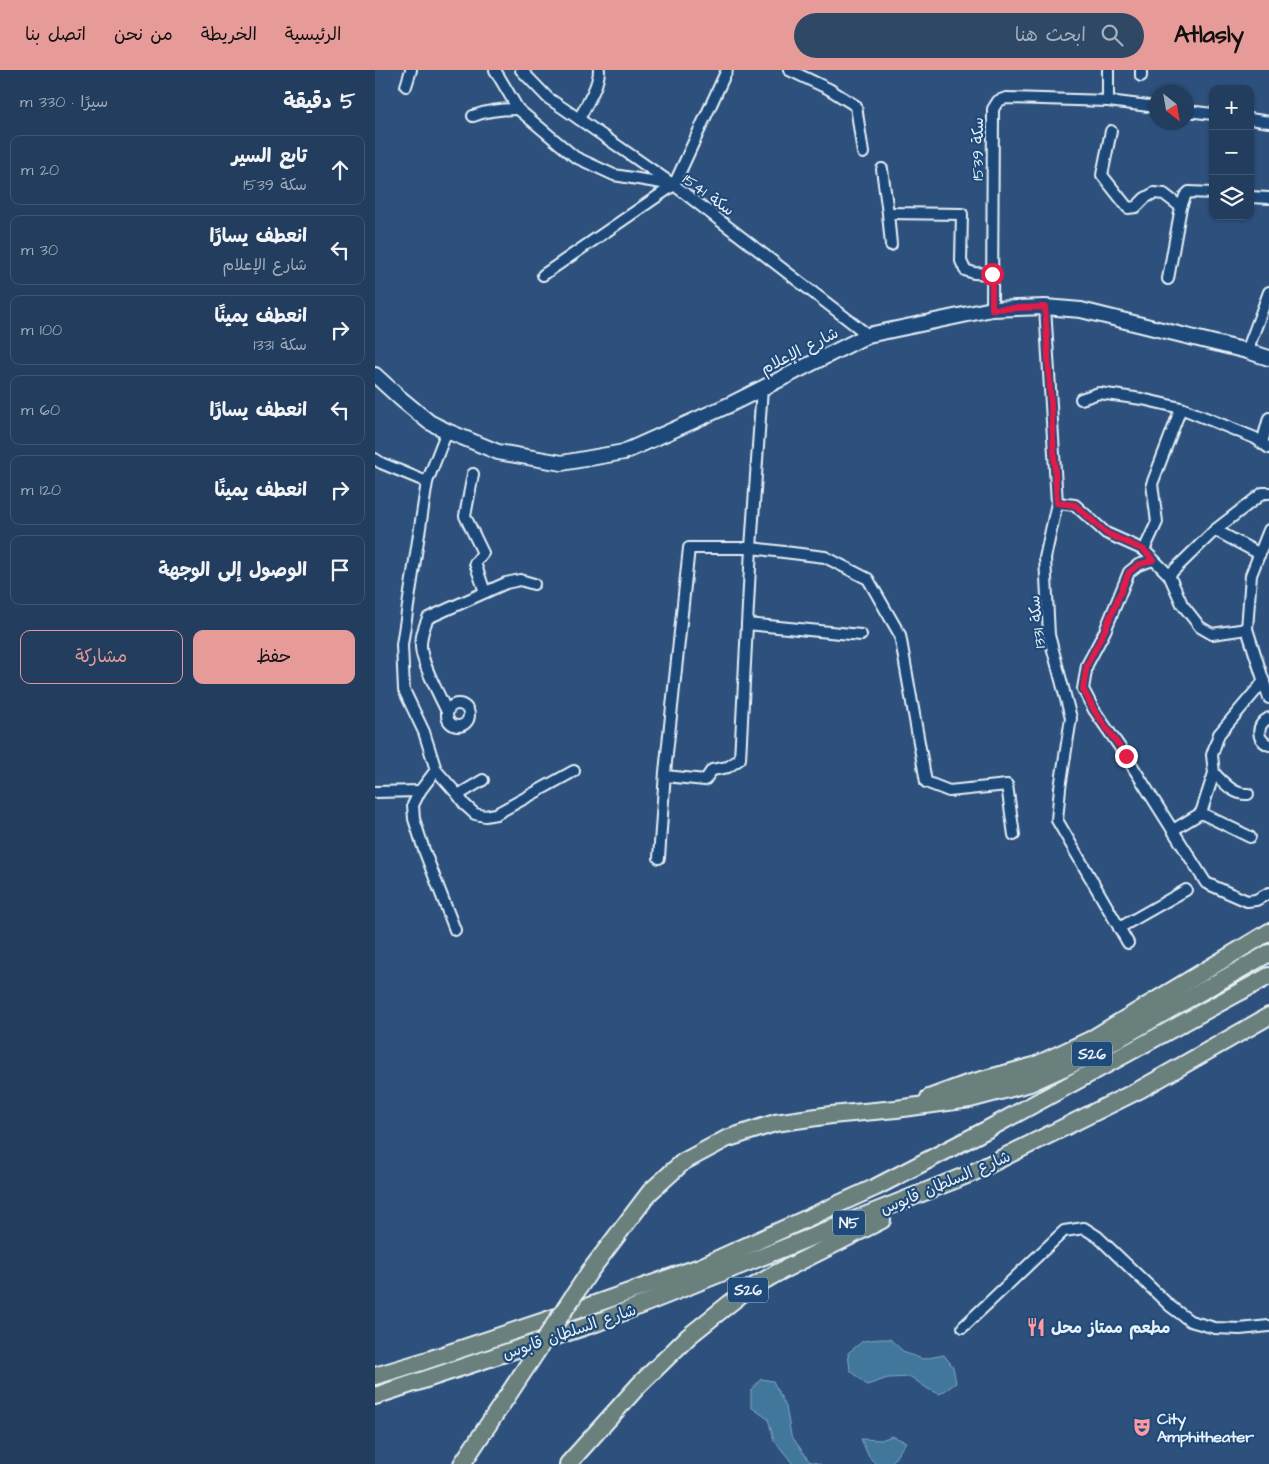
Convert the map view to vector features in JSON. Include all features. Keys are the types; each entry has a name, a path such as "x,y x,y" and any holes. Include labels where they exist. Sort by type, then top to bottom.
{"highway":[{"path":"896,1109 967,1084 1034,1066 1082,1044 1269,932"},
{"name":"S26","path":"462,1464 590,1271 650,1192 683,1162 726,1139 775,1123 970,1099 1029,1082 1083,1059 1269,953"},
{"name":"شارع السلطان قابوس","path":"375,1376 589,1306 700,1266 877,1187 988,1129 1269,976"},
{"name":"شارع السلطان قابوس","path":"375,1396 596,1324 972,1174 1141,1089 1269,1016"},
{"name":"S26","path":"568,1464 639,1385 681,1343 744,1292 777,1273 972,1174"}],"main road":[{"name":"شارع الإعلام","path":"375,375 429,422 447,431 498,452 562,463 623,452 729,405 868,335 992,309 1045,307 1081,310 1269,358"}],"street":[{"path":"406,86 411,70"},
{"name":"سكة 1541","path":"495,70 518,109 575,157 614,175 674,185 868,335"},
{"path":"521,70 548,98 674,185"},
{"path":"579,119 595,87 599,70"},
{"path":"543,275 674,185 727,70"},
{"path":"789,70 829,89 856,106 863,153"},
{"path":"1108,70 1108,101"},
{"name":"سكة 1539","path":"992,309 993,109 998,101 1006,98 1108,101 1149,106"},
{"path":"473,116 483,112 502,109 518,109"},
{"path":"1194,112 1209,114"},
{"path":"1254,120 1269,122"},
{"path":"1111,131 1102,175 1128,208 1136,207 1145,198 1154,193 1163,194 1181,207"},
{"path":"882,169 891,245"},
{"path":"1168,279 1181,207 1185,196 1189,192 1209,193"},
{"path":"1254,197 1269,198"},
{"path":"888,213 962,214 961,261 965,270 974,273 992,274"},
{"path":"1247,351 1269,292"},
{"name":"سكة 1331","path":"1045,307 1057,503 1045,558 1049,635 1071,718 1057,820 1128,943"},
{"path":"665,776 705,780 713,770 728,767 740,759 751,548 762,388"},
{"path":"1081,399 1099,393 1142,399 1181,408 1255,438 1265,446"},
{"path":"1144,550 1157,522 1153,484 1181,408"},
{"path":"1265,446 1269,418"},
{"path":"447,431 427,482 402,646 404,690 424,732 436,770 465,805 475,814 485,816 496,814 574,771"},
{"path":"375,459 427,482"},
{"path":"473,474 465,516 483,553 475,563 485,592"},
{"path":"1169,575 1215,530 1263,493 1269,493"},
{"path":"1057,503 1075,505 1106,533 1144,550 1169,575 1182,604 1200,627 1212,634 1247,629"},
{"path":"1215,530 1260,554"},
{"path":"1269,530 1251,575 1247,629 1269,698"},
{"path":"659,858 665,776 689,548 751,548 825,557 868,579 900,635 925,782 949,791 1007,785 1014,835"},
{"path":"1153,560 1138,565 1129,572 1105,630 1087,665 1083,689 1094,710 1126,756 1206,883 1247,901 1256,900 1269,893"},
{"path":"447,712 422,657 423,629 428,618 506,583 520,580 535,584"},
{"path":"747,624 861,635"},
{"path":"1173,830 1201,813 1214,774 1212,755 1219,734 1264,681"},
{"path":"1269,718 1262,723 1259,732 1262,741 1269,745"},
{"path":"436,770 413,804 414,818 424,850 455,930"},
{"path":"1214,774 1240,795 1248,794"},
{"path":"458,795 483,780"},
{"path":"375,792 420,791"},
{"path":"1201,813 1250,837"},
{"path":"1119,928 1186,890"},
{"path":"963,1327 1064,1231 1085,1228 1098,1237 1170,1306 1190,1320 1215,1328 1240,1329 1269,1326"}],"water":[{"path":"890,1339 905,1353 923,1359 944,1355 953,1367 956,1383 940,1394 928,1389 911,1377 888,1378 867,1385 850,1370 848,1353 863,1341"},
{"path":"761,1379 773,1381 786,1407 791,1435 809,1461 820,1464 793,1464 774,1440 768,1419 751,1407 751,1390"},
{"path":"892,1436 906,1442 891,1464 876,1464 869,1457 861,1439 881,1440"}],"place":[{"name":"مطعم ممتاز محل","path":"1036,1327"},
{"name":"City Amphitheater","path":"1142,1427"}],"route":[{"path":"992,274 992,309 1045,307 1057,503 1075,505 1087,518 1106,533 1144,550 1153,560 1138,565 1129,572 1105,630 1087,665 1083,689 1094,710 1126,756"}]}
